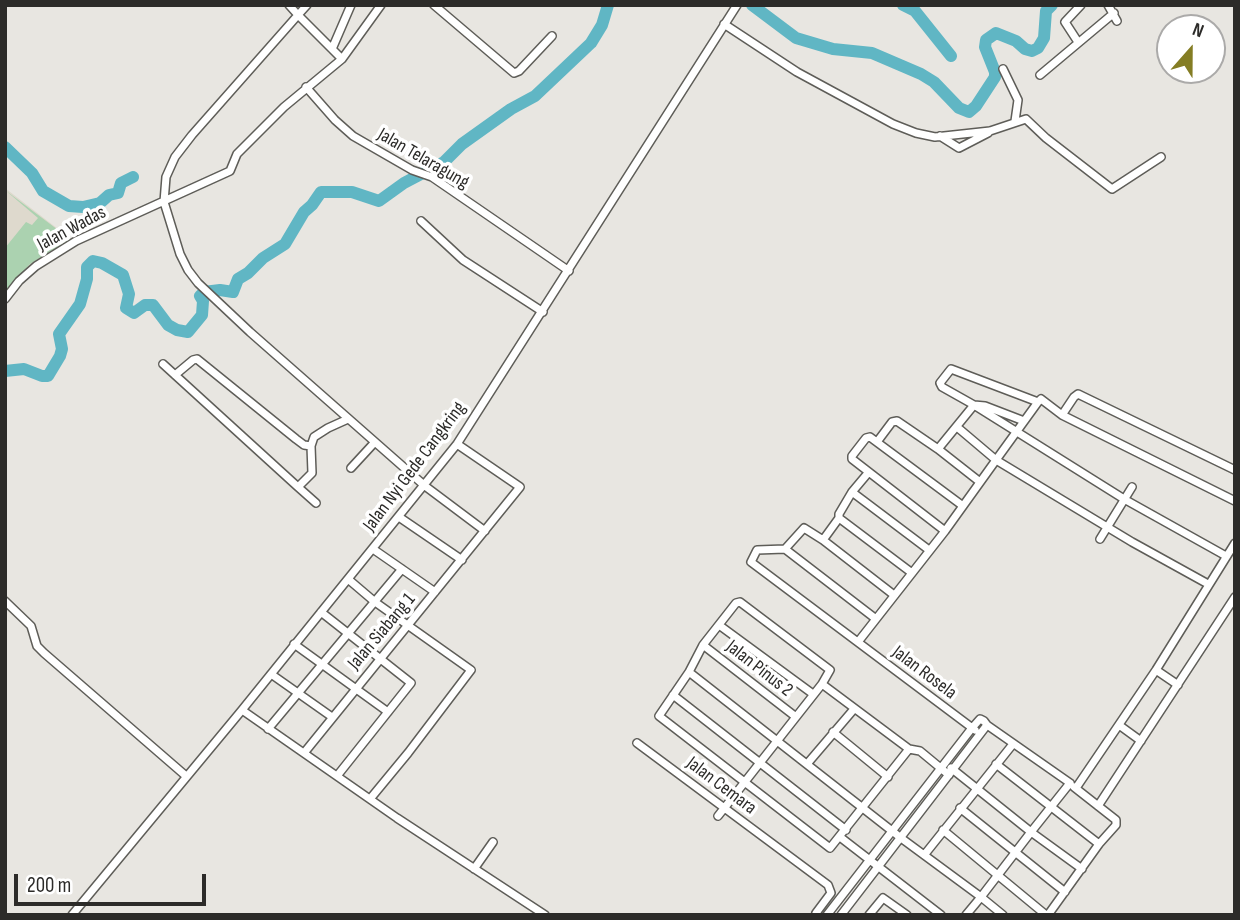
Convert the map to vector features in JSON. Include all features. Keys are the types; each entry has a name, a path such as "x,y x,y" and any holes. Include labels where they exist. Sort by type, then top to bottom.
{"street":[{"path":"289,5 342,59"},
{"path":"307,5 175,157 166,177 164,202 188,270 208,292 425,486 485,531"},
{"path":"332,49 351,5"},
{"name":"Jalan Wadas","path":"5,299 19,281 55,253 76,241 230,171 237,154 306,87 314,85 342,59 381,5"},
{"path":"435,5 514,73 552,36"},
{"name":"Jalan Nyi Gede Cangkring","path":"72,915 457,444 737,5"},
{"path":"1078,42 1065,22 1081,5"},
{"path":"1108,5 1117,21"},
{"path":"1040,75 1114,13"},
{"path":"724,24 797,72 892,124 916,133 940,136 990,131"},
{"path":"1003,69 1018,100 1015,121"},
{"name":"Jalan Telaragung","path":"306,87 353,136 412,170 432,177 569,271"},
{"path":"940,136 960,148 990,131 1026,119 1046,138 1112,189 1161,157"},
{"path":"421,221 460,257 543,312"},
{"path":"175,375 192,360 197,359 296,439 311,446"},
{"path":"163,364 316,503"},
{"path":"1038,402 954,369 949,369 940,385 1124,499 1226,556"},
{"path":"1062,415 1079,394 1235,470"},
{"path":"858,642 945,531 1041,399 1062,415 1235,501"},
{"path":"974,405 985,406 1024,421"},
{"path":"939,449 974,405"},
{"path":"877,442 894,421 939,449 980,482"},
{"path":"298,487 312,473 311,446 317,434 351,422"},
{"path":"957,426 996,460 1208,584"},
{"path":"945,531 867,473 852,458 866,438 870,437 963,506"},
{"path":"351,468 375,442"},
{"name":"Jalan Siabang 1","path":"304,753 520,487 457,444"},
{"path":"823,540 839,518 852,492 867,473"},
{"path":"1100,539 1132,487"},
{"path":"852,492 929,550"},
{"path":"399,517 462,560"},
{"path":"839,518 912,573"},
{"path":"876,619 785,550 804,528 894,596"},
{"path":"966,915 1051,807 1073,786 1119,725 1235,543"},
{"path":"373,549 435,592"},
{"name":"Jalan Rosela","path":"785,550 757,550 751,562 980,734"},
{"path":"268,729 402,569"},
{"path":"348,579 375,602 471,671 370,799"},
{"path":"1098,806 1235,597"},
{"path":"5,601 31,626 37,646 44,653 186,776"},
{"path":"718,816 745,783 813,694 822,684 830,670 740,602 736,603 703,645 689,672 660,714 660,719 745,783 830,848 909,749"},
{"path":"321,612 382,657 411,683 337,776"},
{"path":"719,625 813,694"},
{"path":"294,644 388,712"},
{"name":"Jalan Pinus 2","path":"703,645 796,717"},
{"path":"1156,670 1178,685"},
{"path":"689,672 1003,915"},
{"path":"271,674 332,717"},
{"path":"822,684 909,749 920,751 976,788 1082,869"},
{"path":"673,695 760,762 843,833 878,867 941,915"},
{"path":"807,764 854,709"},
{"path":"242,710 370,799 544,914"},
{"path":"827,915 979,719 1073,786 1116,822 1047,915 943,830"},
{"path":"841,915 987,725"},
{"path":"1119,725 1141,741"},
{"path":"833,732 888,777"},
{"name":"Jalan Cemara","path":"637,743 828,885 832,891 816,913 818,915"},
{"path":"925,854 1013,744"},
{"path":"996,764 1099,844"},
{"path":"960,808 1065,892"},
{"path":"474,869 493,842"},
{"path":"869,915 883,898 907,915"}],"shaded area":[{"path":"5,188 71,239 43,257 16,279 5,292"}],"green space":[{"path":"5,190 70,239 30,264 5,291 5,248 26,222 32,225 38,218"}],"waterway":[{"path":"5,371 24,369 48,376 62,349 59,334 80,304 87,279 87,267 93,261 123,275 129,294 126,308 134,313 145,305 153,305 168,325 188,332 202,315 203,301 200,296 204,292 220,290 233,292 238,279 285,244 304,212 321,192 352,192 379,201 404,183 444,162 462,144 511,109 535,96 591,43 602,25 608,5"},
{"path":"752,5 796,38 833,49 872,53 921,74 934,82 959,108 969,112 995,77 985,47 986,40 996,33 1016,41 1025,49 1032,51 1038,48 1044,38 1046,11 1052,5"},
{"path":"903,5 915,11 951,56"},
{"path":"5,147 32,173 43,191 69,206 83,207 100,203 109,195 118,193 121,183 133,177"}]}
